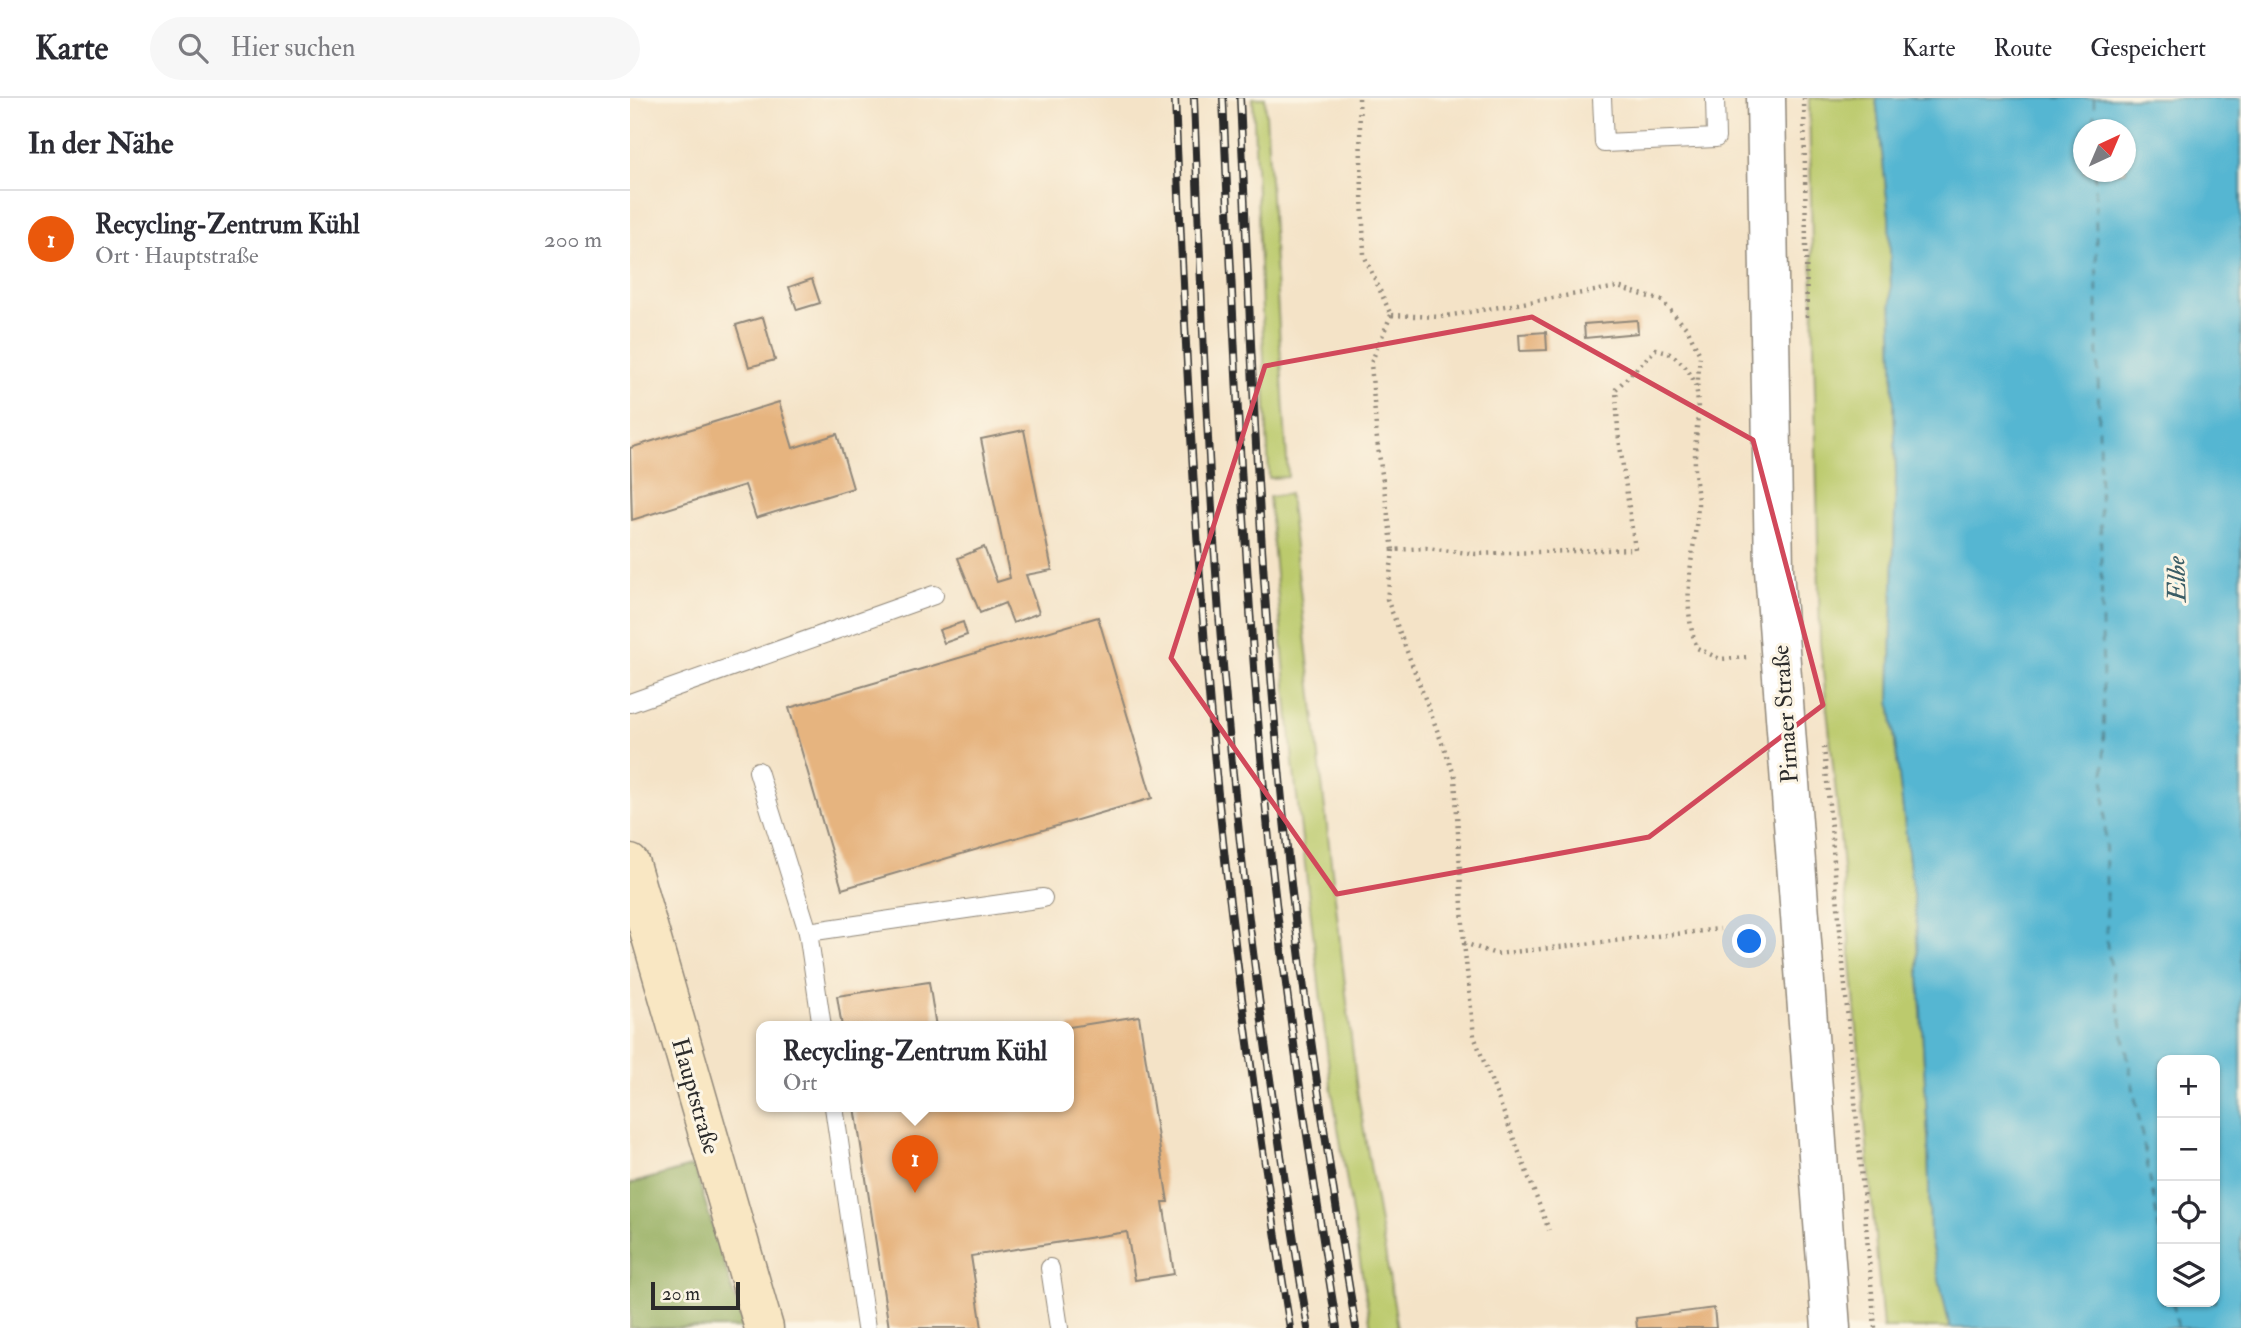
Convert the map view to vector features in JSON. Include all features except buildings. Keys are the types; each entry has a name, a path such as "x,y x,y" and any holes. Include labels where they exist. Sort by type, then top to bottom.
{"main road":[{"name":"Hauptstraße","path":"630,863 764,1328"}],"street":[{"name":"Pirnaer Straße","path":"1766,98 1774,570 1831,1328"}],"lane":[{"path":"1602,98 1604,143 1716,138 1715,98"},
{"path":"630,703 934,596"},
{"path":"758,771 808,932 821,1021"},
{"path":"808,932 1043,898"},
{"path":"835,1112 866,1328"},
{"path":"1050,1268 1059,1328"}],"path":[{"path":"1359,98 1364,256 1391,315 1371,363 1377,440 1393,550 1387,599 1455,777 1464,943 1474,1036 1549,1230"},
{"path":"1804,98 1807,322"},
{"path":"1391,315 1440,317 1618,287 1662,301 1688,330 1700,355 1695,468 1698,504 1688,575 1691,632 1697,648 1720,659 1780,654"},
{"path":"1393,550 1426,548 1476,554 1635,549 1618,432 1616,389 1656,349 1669,351 1679,360 1697,392"},
{"path":"1824,741 1875,1328"},
{"path":"1464,943 1496,954 1720,929"}],"highlighted area":[{"path":"1532,317 1753,440 1823,705 1649,837 1337,894 1171,658 1265,366"}],"green space":[{"path":"1253,98 1265,98 1288,477 1269,478"},
{"path":"1809,98 1876,98 1889,216 1896,475 1890,700 1916,920 1928,1137 1930,1239 1950,1328 1883,1328 1838,812 1820,643"},
{"path":"1289,494 1357,1090 1398,1328 1371,1328 1331,1085 1293,763 1269,497"},
{"path":"694,1166 744,1328 630,1328 630,1184"}],"water":[{"name":"Elbe","path":"1876,98 2241,98 2241,1328 1950,1328 1930,1239 1928,1137 1916,920 1890,700 1896,475 1889,216"}],"ferry route":[{"path":"2094,98 2094,119"},
{"path":"2095,182 2107,945 2157,1217"},
{"path":"2174,1307 2178,1328"}],"railway":[{"path":"1175,98 1191,436 1216,774 1249,1051 1290,1328"},
{"path":"1194,98 1208,436 1225,690 1257,983 1308,1328"},
{"path":"1223,98 1244,517 1262,768 1295,1049 1337,1328"},
{"path":"1240,98 1260,517 1279,768 1312,1049 1356,1328"}],"place":[{"name":"Recycling-Zentrum Kühl","path":"915,1193"}]}
